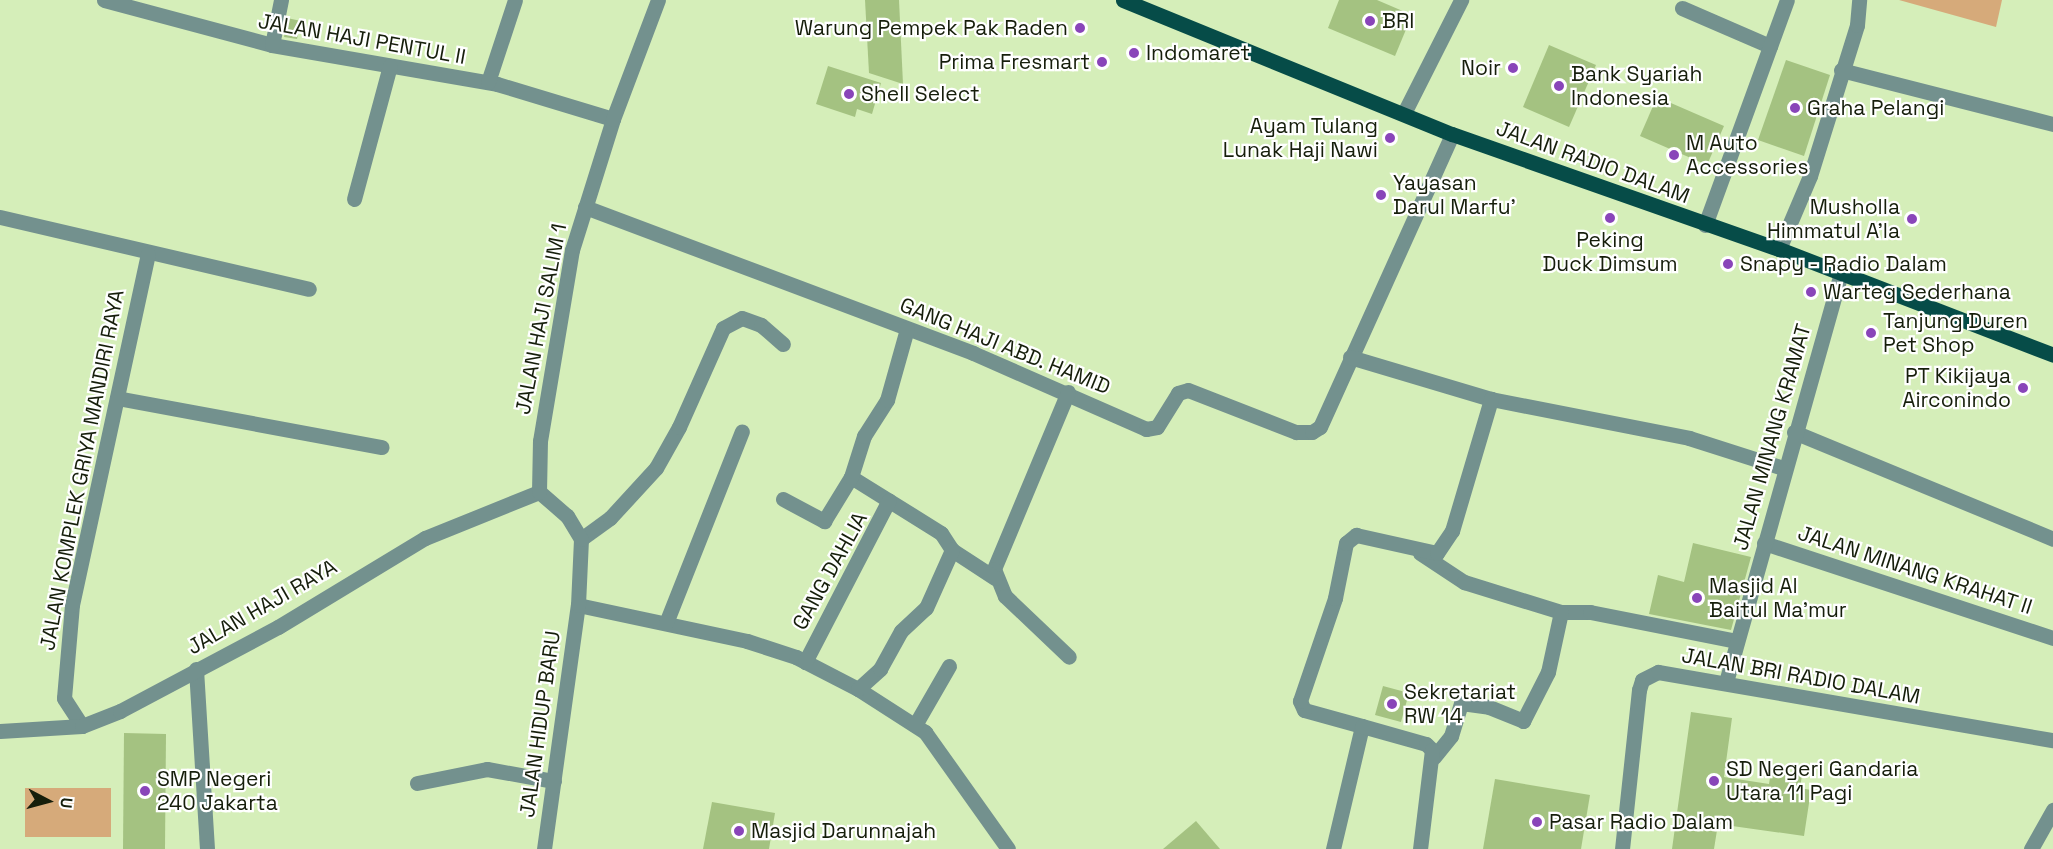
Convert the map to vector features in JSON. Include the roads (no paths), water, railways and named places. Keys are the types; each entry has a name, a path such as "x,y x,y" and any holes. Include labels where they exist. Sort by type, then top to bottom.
{"main road":[{"name":"JALAN RADIO DALAM","path":"1123,0 1452,134 1705,225 1779,249 2053,355"}],"street":[{"name":"JALAN HAJI PENTUL II","path":"104,0 272,45 488,82 613,119"},
{"path":"272,45 281,0"},
{"path":"488,82 515,0"},
{"name":"JALAN HAJI SALIM 1","path":"539,492 536,470 555,343 585,207 613,119 658,0"},
{"path":"1404,113 1461,0"},
{"path":"1705,225 1787,0"},
{"path":"1779,249 1810,176 1841,70 1857,25 1859,0"},
{"path":"1682,8 1770,46"},
{"path":"354,199 390,66"},
{"path":"1841,70 2053,124"},
{"name":"GANG HAJI ABD. HAMID","path":"585,207 1068,392 1146,429 1156,427 1178,393 1188,390 1296,432 1312,432 1320,428 1452,134"},
{"path":"0,218 148,254 309,288"},
{"name":"JALAN KOMPLEK GRIYA MANDIRI RAYA","path":"82,726 64,698 65,655 148,254"},
{"name":"JALAN MINANG KRAMAT","path":"1725,682 1783,468 1841,273"},
{"path":"580,539 610,518 656,468 679,427 723,328 742,318 761,325 783,344"},
{"path":"783,499 824,521 851,477 864,436 886,400 907,329"},
{"path":"1350,357 1491,399 1689,438 1783,468"},
{"path":"995,578 996,559 1068,392"},
{"path":"117,398 382,447"},
{"path":"1434,757 1426,744 1304,710 1300,701 1335,598 1347,543 1356,535 1420,553 1437,553 1452,531 1491,399"},
{"path":"666,623 742,431"},
{"path":"1794,432 2053,539"},
{"path":"851,477 941,533 952,550 995,578 1005,596 1069,657"},
{"path":"539,492 567,516 580,539 579,605 747,641 805,662 858,689 915,725 942,751 1008,849"},
{"name":"JALAN HAJI RAYA","path":"0,731 82,726 180,681 196,669 278,627 425,538 539,492"},
{"name":"GANG DAHLIA","path":"805,662 890,500"},
{"name":"JALAN MINANG KRAHAT II","path":"1764,543 2053,638"},
{"path":"858,689 880,669 901,631 926,608 952,550"},
{"path":"1420,553 1464,582 1562,612 1590,612 1737,641"},
{"name":"JALAN HIDUP BARU","path":"544,849 579,605"},
{"path":"1420,849 1434,757 1451,736 1461,703 1489,707 1523,721 1548,672 1562,612"},
{"path":"915,725 949,666"},
{"path":"196,669 207,849"},
{"name":"JALAN BRI RADIO DALAM","path":"1622,849 1642,680 1658,672 1850,703 1913,719 2053,740"},
{"path":"1333,849 1362,726"},
{"path":"417,783 487,769 554,781"},
{"path":"2031,849 2053,810"}],"place":[{"name":"BRI","path":"1370,21"},
{"name":"Warung Pempek Pak Raden","path":"1080,28"},
{"name":"Indomaret","path":"1134,53"},
{"name":"Prima Fresmart","path":"1102,62"},
{"name":"Noir","path":"1513,68"},
{"name":"Bank Syariah Indonesia","path":"1559,86"},
{"name":"Shell Select","path":"849,94"},
{"name":"Graha Pelangi","path":"1795,108"},
{"name":"Ayam Tulang Lunak Haji Nawi","path":"1390,138"},
{"name":"M Auto Accessories","path":"1674,155"},
{"name":"Yayasan Darul Marfu'","path":"1381,195"},
{"name":"Peking Duck Dimsum","path":"1610,218"},
{"name":"Musholla Himmatul A'la","path":"1912,219"},
{"name":"Snapy - Radio Dalam","path":"1728,264"},
{"name":"Warteg Sederhana","path":"1811,292"},
{"name":"Tanjung Duren Pet Shop","path":"1871,333"},
{"name":"PT Kikijaya Airconindo","path":"2023,388"},
{"name":"Masjid Al Baitul Ma'mur","path":"1697,598"},
{"name":"Sekretariat RW 14","path":"1392,704"},
{"name":"SD Negeri Gandaria Utara 11 Pagi","path":"1714,781"},
{"name":"SMP Negeri 240 Jakarta","path":"145,791"},
{"name":"Pasar Radio Dalam","path":"1537,822"},
{"name":"Masjid Darunnajah","path":"739,831"}]}
